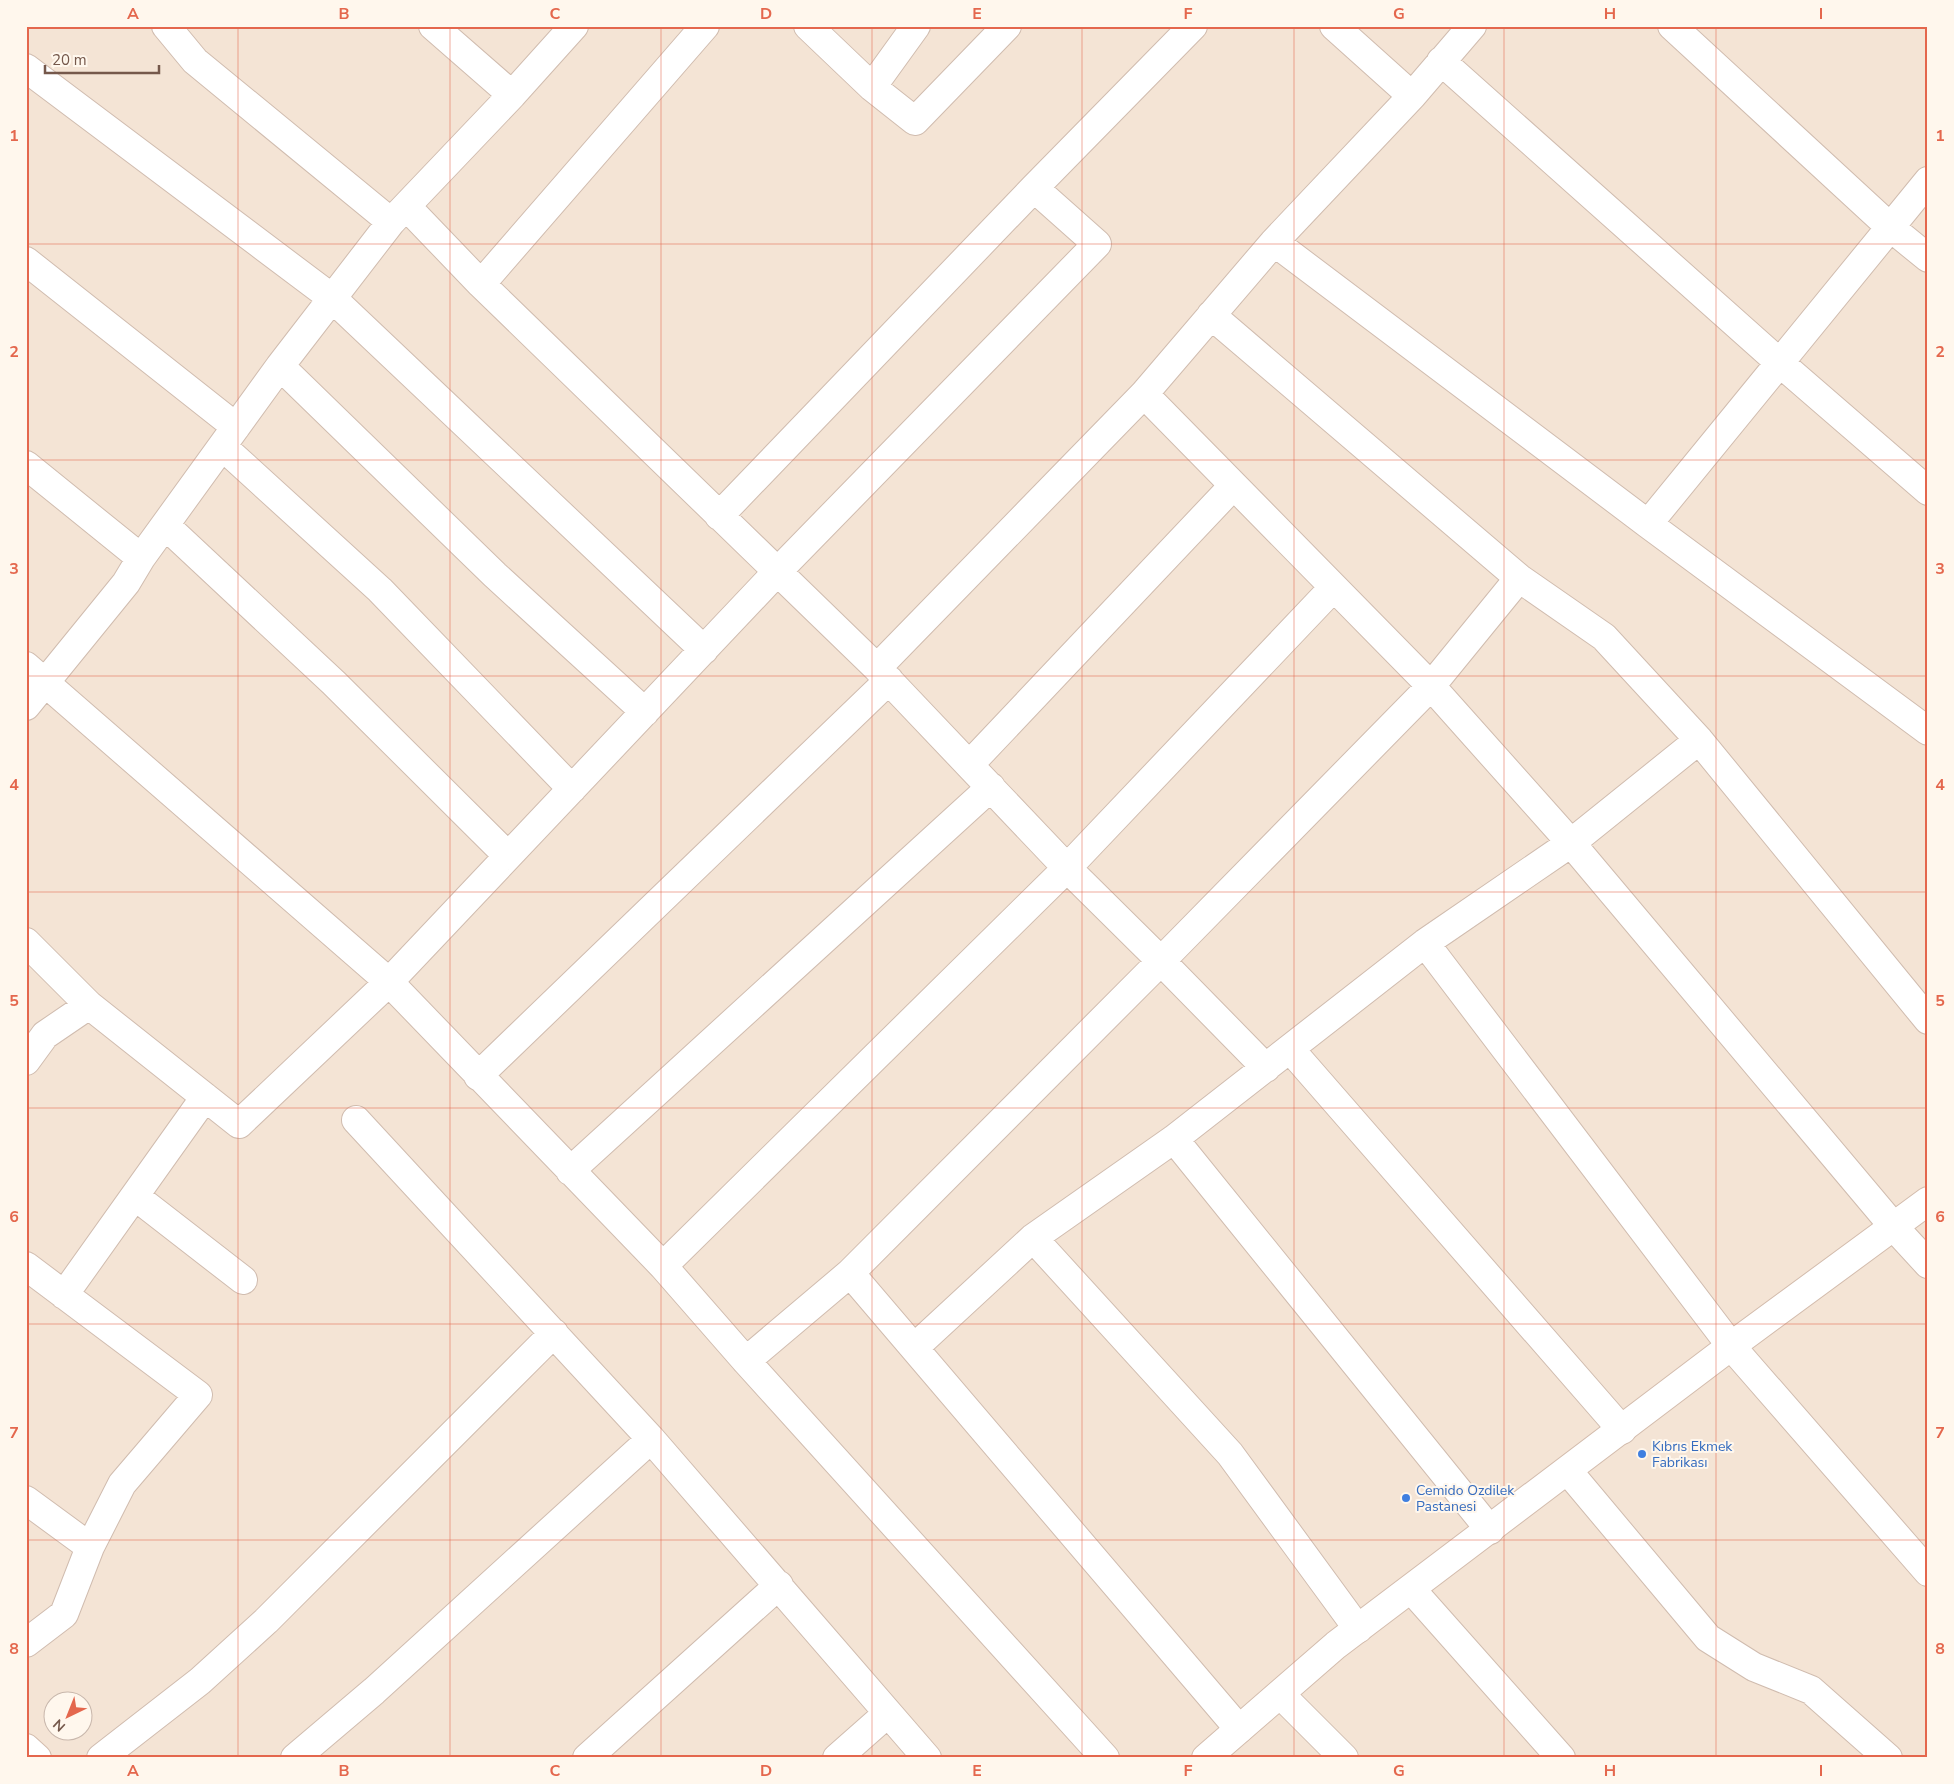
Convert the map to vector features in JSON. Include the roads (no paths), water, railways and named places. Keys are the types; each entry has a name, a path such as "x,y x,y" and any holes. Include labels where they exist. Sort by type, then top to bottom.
{"street":[{"path":"166,26 195,61 399,214 481,284 883,674 1067,868 1266,1068"},
{"path":"433,26 512,95"},
{"path":"26,706 36,674 126,583 141,558 280,366 399,214 512,95 574,26"},
{"path":"481,284 705,26"},
{"path":"808,26 872,87 915,121 1007,26"},
{"path":"872,87 916,26"},
{"path":"719,516 1034,188 1193,26"},
{"path":"1334,26 1412,96"},
{"path":"478,1076 883,674 1144,394 1274,242 1412,96 1472,26"},
{"path":"1672,26 1890,227 1928,258"},
{"path":"1441,61 1780,363 1928,491"},
{"path":"26,68 332,298 704,650"},
{"path":"1648,524 1928,180"},
{"path":"26,942 89,1006 239,1124 389,982 777,572 1097,244 1034,188"},
{"path":"1274,242 1648,524 1928,731"},
{"path":"26,261 230,437 572,789"},
{"path":"1211,315 1519,578 1604,638 1699,740 1928,1020"},
{"path":"280,366 495,574 645,712"},
{"path":"1144,394 1431,686 1571,843 1894,1227 1928,1264"},
{"path":"26,465 141,558"},
{"path":"970,764 1233,486"},
{"path":"166,526 334,683 508,856"},
{"path":"746,1361 850,1273 1161,961 1431,686 1519,578"},
{"path":"663,1266 1067,868 1333,588"},
{"path":"36,674 389,982 663,1266 746,1361 1105,1758"},
{"path":"914,1348 1033,1238 1174,1139 1424,943 1571,843 1699,740"},
{"path":"570,1171 991,787"},
{"path":"1424,943 1731,1346 1928,1572"},
{"path":"26,1061 45,1035 89,1006"},
{"path":"1290,1049 1622,1430"},
{"path":"64,1295 136,1197 205,1097"},
{"path":"356,1120 651,1439 927,1758"},
{"path":"1174,1139 1490,1530"},
{"path":"136,1197 244,1280"},
{"path":"1206,1758 1358,1629 1731,1346 1928,1201"},
{"path":"1033,1238 1230,1454 1358,1629"},
{"path":"26,1266 198,1395 122,1484 90,1547 64,1614 26,1643"},
{"path":"850,1273 1239,1729"},
{"path":"101,1758 200,1681 266,1621 554,1333"},
{"path":"295,1758 374,1691 651,1439"},
{"path":"1568,1471 1708,1638 1754,1667 1811,1690 1888,1758"},
{"path":"26,1500 90,1547"},
{"path":"587,1758 779,1585"},
{"path":"1411,1589 1561,1758"},
{"path":"1281,1695 1344,1758"},
{"path":"837,1758 888,1712"},
{"path":"26,1748 37,1758"}],"place":[{"name":"Kıbrıs Ekmek Fabrikası","path":"1642,1454"},
{"name":"Cemido Ozdilek Pastanesi","path":"1406,1498"}]}
